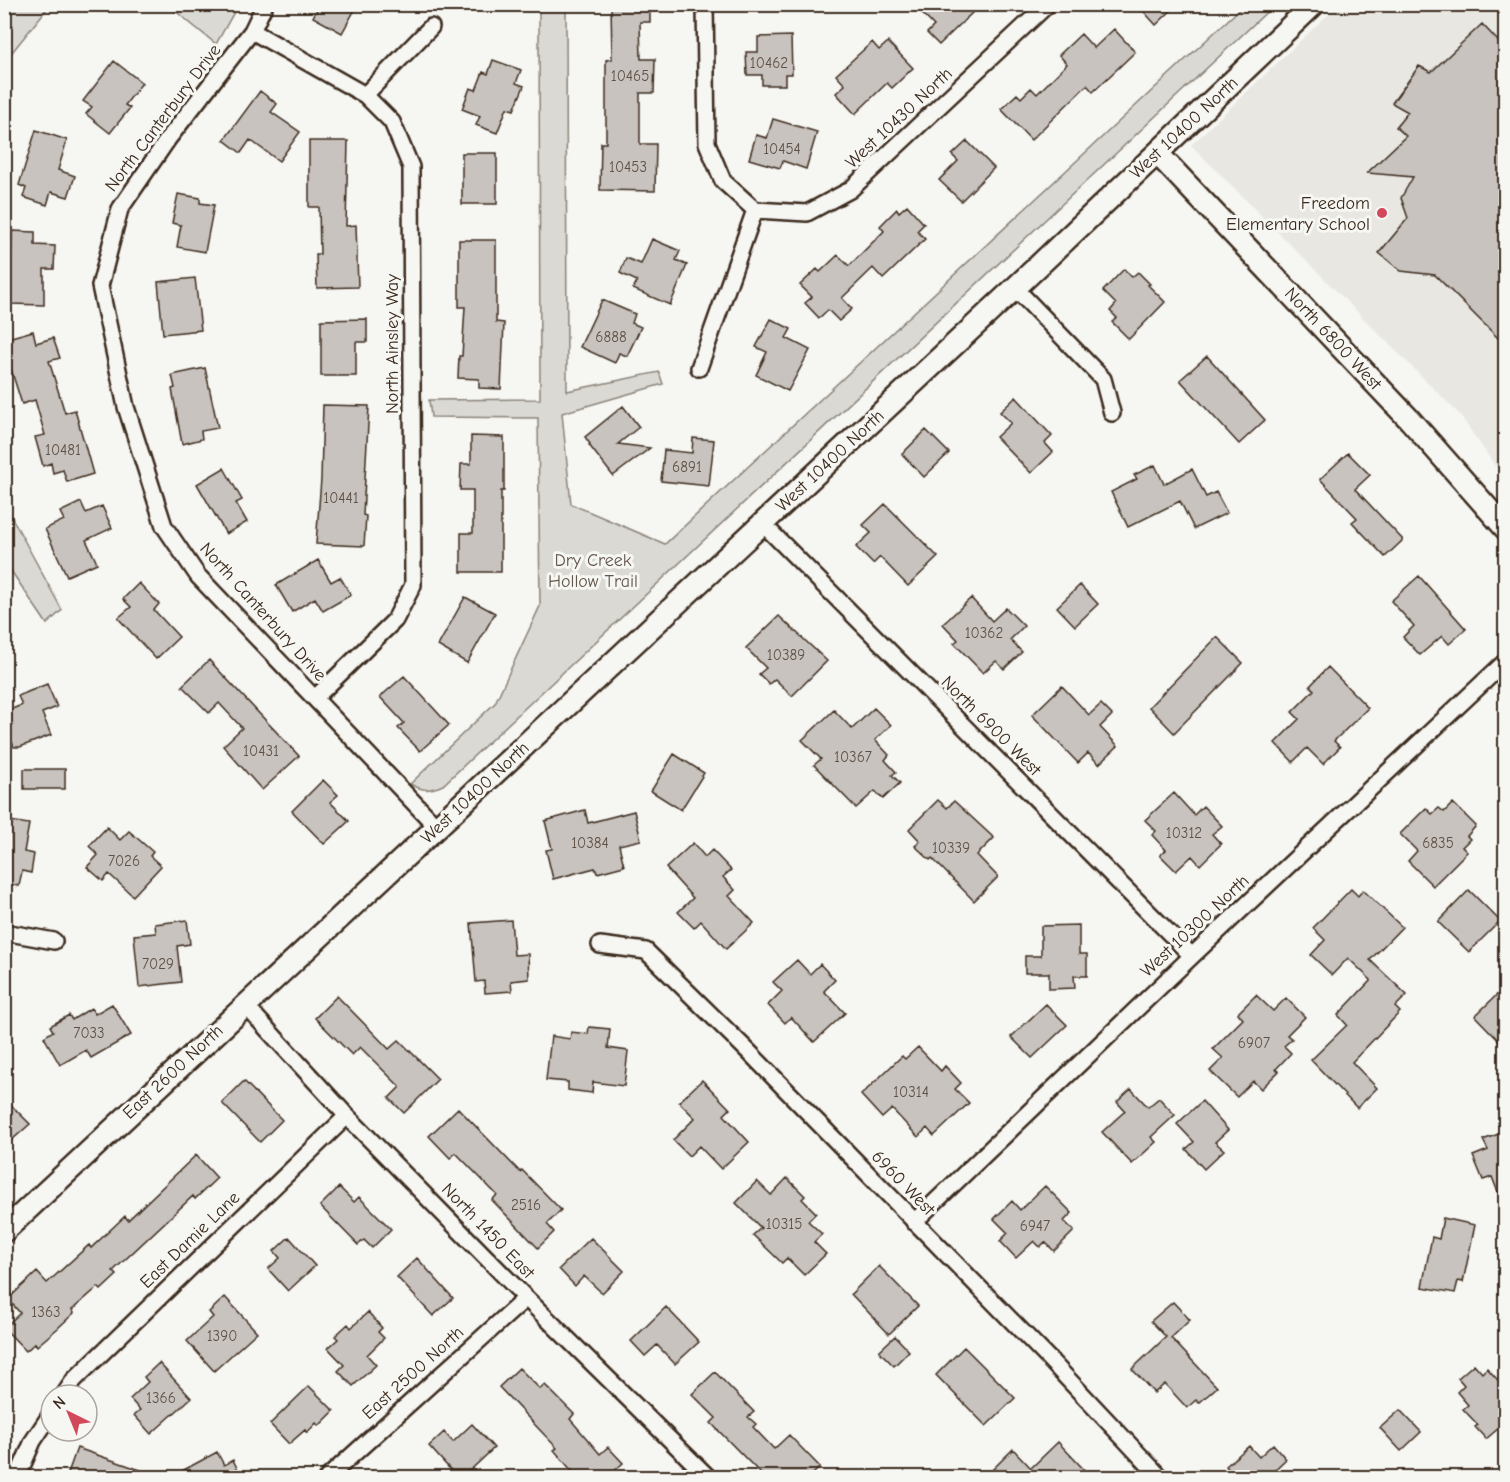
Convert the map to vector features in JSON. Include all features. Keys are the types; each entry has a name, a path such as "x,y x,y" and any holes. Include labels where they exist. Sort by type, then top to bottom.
{"street":[{"name":"North Canterbury Drive","path":"265,4 252,31 168,139 120,208 100,286 126,407 164,526 198,576 438,828"},
{"path":"699,368 755,210 723,181 707,143 705,4"},
{"name":"West 10400 North","path":"342,915 1015,288 1314,4"},
{"name":"West 10430 North","path":"755,210 807,213 850,190 1042,6"},
{"path":"365,95 431,27"},
{"name":"North Ainsley Way","path":"252,31 365,95 392,122 411,167 413,585 395,620 315,698"},
{"name":"North 6800 West","path":"1157,153 1410,420 1506,529"},
{"path":"1015,288 1103,379 1112,413"},
{"name":"North 6900 West","path":"763,524 1192,956"},
{"name":"West 10300 North","path":"914,1222 1192,956 1506,661"},
{"name":"East 2600 North","path":"5,1228 342,915"},
{"path":"4,932 54,941"},
{"name":"6960 West","path":"600,945 646,951 749,1052 1078,1388 1161,1478"},
{"name":"North 1450 East","path":"245,1005 347,1116 698,1474"},
{"name":"East Damie Lane","path":"72,1383 347,1116"},
{"name":"East 2500 North","path":"327,1478 525,1298"},
{"path":"17,1478 39,1432"}],"shaded area":[{"name":"Freedom Elementary School","path":"1338,5 1505,5 1505,480 1460,415 1191,145"}],"green space":[{"path":"4,5 50,5 5,61"},
{"path":"168,5 238,5 216,44"},
{"name":"Dry Creek Hollow Trail","path":"539,5 566,5 567,391 659,372 663,384 562,413 571,504 665,544 1244,5 1274,5 443,785 422,789 410,784 495,703 540,606 538,418 431,417 429,400 540,399"},
{"path":"4,503 62,610 47,624 5,562"}],"building":[{"path":"320,4 358,4 342,33 313,17"},
{"path":"611,4 650,4 650,22 640,22 641,59 655,59 654,93 640,93 640,144 656,144 655,191 600,190 601,143 606,143 606,60 612,59"},
{"path":"913,4 966,4 973,12 939,45 927,33 934,26"},
{"path":"1137,4 1178,4 1156,25"},
{"name":"Freedom Elementary School","path":"1482,24 1498,41 1506,34 1506,346 1435,275 1401,271 1379,253 1408,218 1401,198 1413,177 1367,173 1406,136 1396,127 1408,112 1392,103 1419,66 1431,72"},
{"path":"1114,29 1135,52 1093,92 1087,85 1031,140 1001,109 1017,94 1021,98 1031,88 1037,94 1067,64 1059,55 1081,34 1094,48"},
{"path":"791,36 792,74 785,74 785,85 762,85 762,75 747,75 746,52 758,52 758,37"},
{"path":"872,42 879,50 888,42 913,68 892,88 887,83 855,114 836,93 845,85 836,75"},
{"path":"493,60 521,70 516,83 524,86 514,110 507,108 497,133 476,125 480,116 462,109 470,88 476,90 483,72 488,74"},
{"path":"114,61 142,83 125,105 130,108 110,133 86,114 92,107 83,101"},
{"path":"260,91 277,104 271,112 300,132 279,161 250,140 241,153 224,140"},
{"path":"773,119 817,132 806,169 783,161 780,168 749,159 756,135 767,138"},
{"path":"36,130 67,140 58,170 75,176 68,197 51,192 47,205 23,197 26,188 19,185"},
{"path":"309,141 348,141 346,226 356,225 358,287 317,288 316,254 320,254 319,207 309,207"},
{"path":"967,141 994,168 961,201 939,180 958,161 952,155"},
{"path":"462,153 497,153 497,204 462,204"},
{"path":"178,194 200,198 200,203 214,205 205,252 177,247 181,225 172,223"},
{"path":"907,205 924,224 917,231 925,239 883,279 873,268 842,298 852,309 839,321 828,310 819,318 805,303 812,297 800,285 817,269 820,272 838,255 849,266 884,231 880,226 897,209 899,212"},
{"path":"12,231 35,232 35,245 55,246 54,269 44,269 44,305 10,304"},
{"path":"652,239 680,251 676,260 687,265 670,305 633,289 637,281 620,273 626,258 641,264"},
{"path":"459,240 496,240 496,322 504,323 501,389 479,388 479,379 458,378 459,356 462,356 465,307 459,307"},
{"path":"1124,269 1132,277 1138,272 1165,302 1129,339 1112,322 1117,318 1110,311 1116,304 1103,291"},
{"path":"195,278 201,330 163,334 158,282"},
{"path":"602,300 635,314 632,323 641,327 627,356 619,353 615,363 580,347"},
{"path":"367,319 367,342 356,342 356,376 321,376 321,320"},
{"path":"771,319 791,329 786,338 810,350 788,391 756,375 767,352 756,347"},
{"path":"33,331 36,343 53,338 60,358 49,361 65,413 75,410 93,474 67,482 63,470 53,473 51,463 43,466 35,437 45,435 35,400 22,404 4,347 4,339"},
{"path":"1207,356 1265,420 1239,444 1180,380"},
{"path":"205,368 218,428 201,431 202,439 182,444 172,389 175,388 172,375"},
{"path":"1016,397 1052,436 1045,443 1053,452 1031,473 996,437 1011,423 1000,412"},
{"path":"323,405 369,406 363,515 366,516 364,546 316,544"},
{"path":"623,406 639,427 618,444 650,448 613,476 585,437"},
{"path":"926,430 949,453 924,477 902,454"},
{"path":"471,436 504,437 501,572 461,572 461,533 473,533 473,490 460,490 461,464 471,464"},
{"path":"693,438 714,440 709,486 661,481 664,450 692,453"},
{"path":"1348,453 1370,475 1355,489 1403,540 1385,557 1352,522 1357,518 1320,479"},
{"path":"1155,465 1164,484 1192,469 1206,497 1216,492 1227,513 1194,529 1180,501 1128,527 1111,492 1137,479 1134,475"},
{"path":"224,468 242,500 236,503 247,522 226,534 197,484"},
{"path":"81,502 86,513 102,506 112,528 86,540 97,563 67,576 45,529 64,520 60,512"},
{"path":"885,504 938,557 908,586 880,557 873,564 856,547 871,533 863,525"},
{"path":"318,560 331,582 340,577 351,595 323,611 315,598 292,612 276,585"},
{"path":"1419,576 1466,629 1449,644 1442,636 1420,655 1403,637 1414,626 1391,601"},
{"path":"139,583 159,604 154,610 179,637 156,659 118,618 131,607 123,599"},
{"path":"1080,585 1098,604 1075,626 1057,607"},
{"path":"465,597 495,613 467,663 438,646"},
{"path":"971,598 992,621 1006,608 1024,626 1010,640 1022,652 1004,669 996,661 983,673 954,643 958,640 943,624"},
{"path":"779,616 827,661 792,696 775,679 769,684 759,674 766,668 746,648"},
{"path":"1217,637 1243,663 1174,733 1149,707"},
{"path":"209,660 299,756 262,790 223,746 242,728 219,703 209,713 182,686"},
{"path":"1328,667 1368,708 1334,741 1340,747 1323,764 1307,748 1293,762 1275,743 1299,719 1292,712 1314,690 1310,686"},
{"path":"404,676 449,725 420,751 398,728 404,723 380,697"},
{"path":"47,684 57,707 42,713 51,735 20,747 14,747 11,740 4,742 4,712 22,705 18,696"},
{"path":"1062,686 1089,715 1101,704 1112,715 1100,727 1118,746 1099,764 1088,753 1078,763 1032,715"},
{"path":"874,708 891,725 875,740 889,755 885,760 896,772 892,775 900,783 883,799 875,791 856,808 814,765 821,759 802,740 834,710 852,729"},
{"path":"674,754 704,773 681,810 651,791"},
{"path":"24,769 65,769 65,789 24,789"},
{"path":"323,780 338,795 330,802 349,821 324,844 292,811"},
{"path":"1174,793 1194,815 1203,806 1222,826 1212,834 1221,844 1200,865 1192,856 1176,871 1160,855 1166,850 1152,835 1156,831 1145,820"},
{"path":"938,800 947,808 954,801 994,838 977,855 998,877 974,901 932,858 930,860 915,846 920,841 909,829"},
{"path":"1453,803 1476,826 1467,836 1470,839 1462,847 1467,852 1433,886 1408,861 1417,851 1400,834 1426,808 1432,814 1439,808 1444,812"},
{"path":"585,810 588,823 634,811 641,840 619,845 624,866 597,873 595,868 553,879 546,850 552,849 545,821"},
{"path":"4,820 29,824 24,852 34,854 31,873 22,871 19,886 4,883"},
{"path":"107,827 120,840 129,831 153,852 150,856 161,866 133,896 109,874 103,881 87,867 98,855 89,846"},
{"path":"693,843 705,857 712,850 731,870 723,877 735,890 729,896 754,923 726,949 701,921 694,928 678,912 693,898 666,868"},
{"path":"1351,889 1358,896 1363,890 1402,927 1370,960 1407,995 1395,1007 1400,1012 1352,1062 1377,1088 1357,1108 1311,1060 1347,1025 1338,1015 1371,980 1348,958 1332,975 1311,955 1325,940 1313,928"},
{"path":"1469,890 1500,921 1469,952 1438,922"},
{"path":"187,920 190,944 177,946 181,982 139,987 134,935 156,933 155,924"},
{"path":"511,920 514,955 528,954 529,979 511,981 512,991 485,993 484,981 476,982 471,923"},
{"path":"1079,925 1079,954 1087,954 1087,976 1074,976 1075,988 1049,989 1049,973 1025,973 1025,956 1041,956 1041,926"},
{"path":"797,960 810,974 820,964 835,980 824,991 845,1013 814,1042 791,1017 785,1023 768,1005 782,991 773,982"},
{"path":"1506,986 1506,1048 1475,1016"},
{"path":"1256,995 1273,1011 1286,998 1305,1017 1287,1035 1292,1039 1284,1046 1291,1053 1276,1069 1279,1071 1261,1089 1253,1081 1237,1097 1210,1071 1223,1058 1213,1049 1243,1019 1238,1013"},
{"path":"337,996 389,1049 399,1040 438,1079 404,1113 389,1098 400,1087 360,1047 352,1055 315,1018"},
{"path":"112,1004 131,1035 91,1058 86,1050 60,1065 44,1037 53,1031 50,1026 69,1015 72,1020 91,1008 95,1014"},
{"path":"1046,1004 1067,1025 1032,1058 1011,1037"},
{"path":"589,1027 610,1029 608,1048 628,1051 624,1086 593,1082 592,1093 568,1090 568,1082 546,1080 551,1036 570,1039 571,1032 588,1034"},
{"path":"918,1047 941,1071 945,1066 961,1083 955,1089 969,1103 934,1136 927,1128 918,1137 892,1109 882,1118 861,1095 902,1056 905,1059"},
{"path":"702,1080 730,1109 724,1115 749,1142 721,1169 699,1146 689,1156 673,1140 695,1118 679,1102"},
{"path":"244,1081 282,1120 260,1142 222,1103"},
{"path":"1131,1089 1148,1107 1159,1098 1175,1115 1151,1137 1156,1142 1132,1164 1102,1132 1125,1111 1117,1102"},
{"path":"4,1098 30,1124 4,1147"},
{"path":"1202,1101 1228,1130 1215,1142 1224,1150 1204,1169 1186,1149 1194,1142 1177,1124"},
{"path":"458,1108 520,1172 522,1170 561,1210 547,1224 554,1232 538,1248 492,1200 497,1195 456,1153 450,1158 429,1136"},
{"path":"1506,1131 1505,1210 1492,1177 1483,1180 1473,1156 1488,1150 1483,1140"},
{"path":"196,1155 217,1178 195,1199 193,1196 113,1271 117,1275 101,1290 98,1287 72,1310 74,1313 58,1328 37,1346 35,1343 26,1351 4,1328 20,1313 8,1299 37,1272 47,1283 89,1245 91,1248 125,1216 128,1220"},
{"path":"787,1178 805,1196 802,1199 816,1213 808,1221 822,1234 814,1242 826,1254 804,1275 787,1258 782,1263 753,1235 761,1228 736,1203 757,1181 771,1195"},
{"path":"1045,1186 1072,1213 1064,1221 1074,1231 1054,1251 1045,1242 1040,1247 1034,1241 1016,1258 1000,1241 1008,1233 994,1219 1012,1201 1020,1210"},
{"path":"339,1187 354,1202 359,1197 391,1229 372,1248 364,1240 358,1245 320,1206"},
{"path":"1443,1218 1475,1225 1463,1282 1458,1281 1455,1293 1422,1287 1432,1237 1439,1239"},
{"path":"289,1237 315,1266 288,1291 268,1269 280,1258 274,1251"},
{"path":"591,1238 624,1271 602,1293 584,1276 575,1286 559,1269"},
{"path":"417,1258 453,1298 433,1316 397,1277"},
{"path":"879,1266 918,1306 889,1334 851,1294"},
{"path":"225,1297 257,1332 214,1371 187,1341 213,1317 209,1312"},
{"path":"1173,1302 1190,1320 1171,1338 1217,1387 1199,1403 1196,1400 1187,1408 1165,1384 1154,1393 1132,1369 1166,1337 1151,1321"},
{"path":"666,1307 699,1342 675,1364 657,1345 645,1356 631,1341"},
{"path":"368,1312 382,1328 378,1332 384,1338 367,1355 376,1365 353,1386 338,1371 344,1365 328,1348 338,1339 335,1336 348,1324 351,1328"},
{"path":"895,1336 909,1351 894,1366 879,1351"},
{"path":"964,1347 1015,1398 986,1426 936,1375"},
{"path":"159,1363 191,1398 151,1434 134,1415 140,1410 130,1399 148,1382 144,1377"},
{"path":"1474,1364 1482,1373 1487,1368 1506,1389 1506,1422 1486,1439 1475,1427 1478,1425 1463,1409 1468,1405 1457,1392 1464,1385 1458,1378"},
{"path":"519,1368 540,1389 545,1385 574,1414 570,1419 600,1454 608,1447 623,1463 607,1478 578,1478 554,1450 557,1448 499,1387"},
{"path":"715,1372 754,1412 748,1417 756,1424 753,1427 774,1449 789,1435 820,1467 809,1478 765,1478 711,1423 716,1418 692,1394"},
{"path":"309,1386 334,1411 319,1426 316,1423 307,1433 305,1430 289,1444 270,1424"},
{"path":"1400,1410 1421,1432 1401,1451 1380,1428"},
{"path":"472,1424 494,1448 462,1478 458,1478 429,1446 444,1432 453,1442"},
{"path":"1058,1442 1092,1478 984,1478 1013,1449 1031,1468"},
{"path":"1273,1444 1286,1459 1266,1478 1236,1478 1226,1466 1249,1446 1259,1457"},
{"path":"77,1448 155,1475 154,1478 79,1478 68,1473"},
{"path":"217,1452 224,1465 233,1460 242,1478 169,1478"}],"place":[{"name":"Freedom Elementary School","path":"1382,213"}]}
